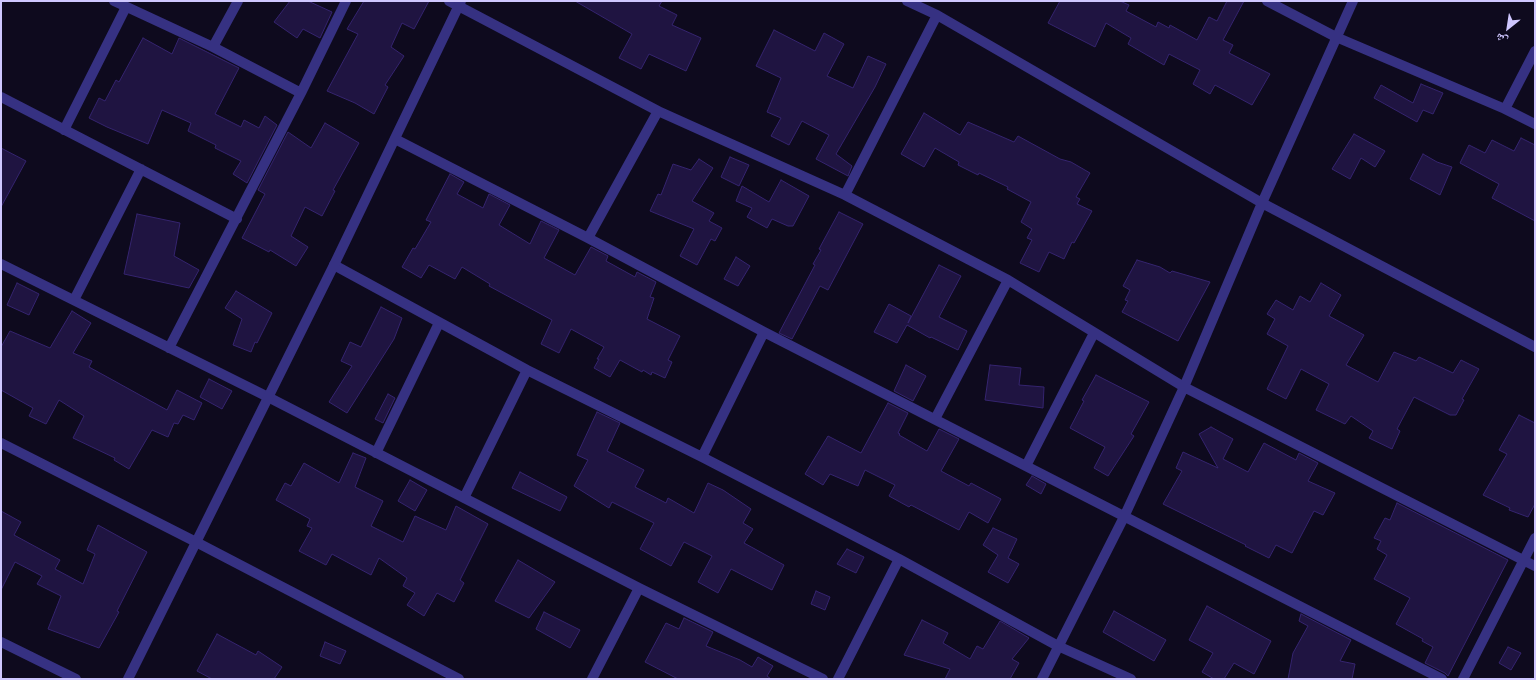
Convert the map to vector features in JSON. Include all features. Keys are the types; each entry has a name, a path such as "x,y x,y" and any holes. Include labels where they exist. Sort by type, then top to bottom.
{"street":[{"path":"114,1 213,47 301,93"},
{"path":"213,47 238,1"},
{"path":"170,348 301,93 346,1"},
{"path":"449,1 460,4 658,111 845,195 1008,280 1184,387 1535,566"},
{"path":"907,1 936,15 1262,203 1535,347"},
{"path":"1267,1 1336,37 1506,109 1535,124"},
{"path":"1042,679 1124,517 1184,387 1262,203 1353,1"},
{"path":"128,679 334,265 460,4"},
{"path":"64,130 126,7"},
{"path":"845,195 936,15"},
{"path":"1506,109 1535,51"},
{"path":"1,97 237,219"},
{"path":"588,238 658,111"},
{"path":"395,139 588,238 764,332 1442,679"},
{"path":"74,300 141,169"},
{"path":"1,264 268,397 639,588 823,679"},
{"path":"334,265 527,370 702,457 899,559 1058,646 1131,679"},
{"path":"935,419 1008,280"},
{"path":"376,453 439,323"},
{"path":"702,457 764,332"},
{"path":"1026,466 1094,333"},
{"path":"464,498 527,370"},
{"path":"1,443 196,542 459,679"},
{"path":"1463,679 1535,538"},
{"path":"838,679 899,559"},
{"path":"592,679 639,588"},
{"path":"1,642 76,679"}],"building":[{"path":"290,1 308,1 332,12 320,38 303,29 297,38 274,22"},
{"path":"364,1 429,1 414,29 402,23 391,47 404,56 385,85 388,87 374,114 355,103 327,91 358,34 347,29"},
{"path":"575,1 662,1 659,6 677,15 672,25 701,38 686,71 649,54 641,69 619,58 632,34"},
{"path":"1060,1 1120,1 1129,5 1126,11 1156,27 1158,22 1169,28 1170,25 1197,40 1209,17 1217,21 1227,1 1244,1 1223,40 1233,45 1229,53 1270,74 1252,105 1215,85 1210,94 1193,84 1200,70 1169,54 1164,65 1128,44 1131,38 1106,23 1095,47 1048,23"},
{"path":"774,30 815,51 824,33 844,44 827,76 853,88 868,56 886,64 875,87 836,154 852,166 848,176 816,159 829,135 802,121 789,145 771,136 781,118 767,112 781,78 756,66"},
{"path":"143,38 172,54 179,38 239,68 215,114 241,127 244,120 259,128 265,116 277,125 247,183 233,174 241,161 215,148 216,145 188,131 191,123 162,110 148,144 89,118 99,98 105,101 116,80 119,82"},
{"path":"1421,84 1443,93 1433,114 1423,110 1417,122 1374,98 1381,85 1413,103"},
{"path":"924,113 960,135 968,122 1014,142 1018,136 1060,159 1071,162 1090,173 1076,197 1080,199 1077,204 1092,211 1074,243 1072,242 1064,259 1049,252 1039,272 1020,263 1032,240 1027,238 1032,229 1021,222 1031,202 1007,189 1008,187 958,165 959,162 935,148 924,167 901,154"},
{"path":"325,123 359,143 333,190 335,191 322,216 305,207 291,236 308,247 296,266 270,250 269,252 242,238 265,194 258,190 288,132 311,148"},
{"path":"1354,134 1385,151 1375,167 1361,158 1350,179 1332,169"},
{"path":"1521,138 1535,145 1535,221 1492,198 1499,184 1460,163 1469,145 1485,153 1492,140 1514,151"},
{"path":"1,148 26,161 1,207"},
{"path":"1423,154 1437,162 1452,167 1440,195 1410,179"},
{"path":"730,157 749,165 739,186 721,177"},
{"path":"699,159 713,168 692,201 714,213 709,221 722,228 715,241 711,239 697,265 680,256 694,229 650,211 658,194 661,195 673,164 691,170"},
{"path":"450,174 464,182 457,194 483,208 489,194 510,205 499,225 530,244 541,221 559,230 544,258 575,275 591,247 608,256 606,261 635,277 637,272 656,282 650,297 654,298 647,319 680,336 668,360 672,362 665,378 652,372 651,375 643,370 642,372 620,360 610,377 594,368 604,347 571,329 559,353 541,344 552,320 489,286 490,284 462,267 455,279 429,265 421,278 402,267 431,222 426,220"},
{"path":"781,180 809,196 793,226 788,226 772,219 767,228 747,217 752,208 736,201 742,186 769,202"},
{"path":"839,212 863,224 828,290 820,286 792,339 779,333 815,265 813,264 821,250 819,249"},
{"path":"137,214 180,223 174,256 199,270 189,288 124,274"},
{"path":"736,257 750,266 738,286 724,279"},
{"path":"1137,260 1160,267 1170,273 1172,271 1210,282 1178,341 1122,312 1128,301 1125,300 1130,290 1123,286"},
{"path":"939,265 961,276 939,317 967,331 958,350 931,337 930,338 907,325 897,343 874,332 889,304 911,316 908,323"},
{"path":"17,283 39,294 29,315 7,305"},
{"path":"1321,283 1341,295 1329,316 1364,335 1346,365 1378,382 1394,352 1416,361 1419,357 1453,373 1461,360 1479,369 1462,399 1464,400 1456,415 1450,415 1414,397 1397,429 1400,431 1392,449 1369,438 1373,431 1351,416 1345,424 1316,410 1329,384 1301,369 1286,399 1267,389 1288,346 1267,334 1275,319 1267,314 1276,300 1293,310 1300,296 1310,302"},
{"path":"236,291 272,313 257,343 255,342 251,352 233,345 242,319 225,308"},
{"path":"381,307 402,318 394,339 347,413 329,402 352,366 341,361 350,342 361,347"},
{"path":"72,311 91,323 73,353 92,361 89,367 167,410 177,390 202,403 194,420 183,415 178,424 174,423 168,437 152,430 129,469 114,460 115,458 73,438 84,416 59,400 46,424 29,416 33,408 1,390 1,347 10,331 50,348"},
{"path":"906,365 926,376 913,401 894,391"},
{"path":"990,365 1021,368 1019,385 1044,387 1043,408 985,400"},
{"path":"1096,375 1149,402 1131,434 1134,436 1108,476 1094,468 1105,447 1070,428 1084,401 1082,400"},
{"path":"209,379 232,391 222,409 200,397"},
{"path":"388,394 395,398 383,423 375,419"},
{"path":"888,403 908,413 898,433 900,434 899,435 927,451 939,429 959,439 941,471 969,486 971,483 1001,499 988,523 969,512 959,530 911,505 909,507 889,496 895,485 865,470 858,486 830,474 823,485 805,474 828,436 861,453"},
{"path":"597,412 620,423 607,451 644,470 635,487 666,503 668,498 694,513 708,483 723,490 751,509 743,523 753,529 744,543 784,565 772,590 731,569 718,593 698,582 712,556 684,542 671,566 640,549 654,523 612,502 609,508 574,486 588,460 577,455"},
{"path":"1519,415 1535,423 1535,504 1528,517 1509,510 1510,508 1483,495 1507,454 1499,450"},
{"path":"1211,427 1233,439 1223,459 1248,472 1264,443 1296,460 1299,453 1318,463 1308,481 1335,493 1323,515 1314,511 1292,553 1276,545 1269,558 1163,504 1182,471 1176,468 1183,452 1218,468 1199,434"},
{"path":"353,453 366,458 355,487 383,501 371,526 403,542 415,516 446,530 456,506 488,524 460,580 464,583 454,602 437,593 424,616 407,605 415,593 403,586 407,578 379,558 371,575 332,554 326,565 299,551 312,528 307,526 310,519 276,500 285,483 291,486 304,463 339,483"},
{"path":"520,472 567,497 560,511 512,488"},
{"path":"1032,476 1046,484 1041,494 1026,485"},
{"path":"410,480 427,490 415,511 398,501"},
{"path":"1397,503 1508,560 1448,676 1425,663 1433,647 1422,641 1423,639 1396,624 1410,598 1374,579 1387,555 1377,549 1381,541 1374,538 1385,518 1390,520"},
{"path":"1,511 21,522 14,535 60,560 55,569 83,584 95,554 87,550 98,525 147,552 117,611 119,612 99,648 48,629 61,596 37,584 42,576 15,562 1,590"},
{"path":"993,528 1017,539 1008,558 1019,564 1008,583 988,572 998,555 983,545"},
{"path":"847,549 864,557 856,573 837,564"},
{"path":"518,560 555,582 529,618 495,601"},
{"path":"816,591 830,597 825,610 811,604"},
{"path":"1207,606 1271,641 1254,674 1234,663 1224,679 1214,679 1202,672 1213,653 1189,640"},
{"path":"1114,611 1166,640 1154,661 1103,632"},
{"path":"544,612 580,630 570,648 536,629"},
{"path":"1301,614 1351,640 1340,661 1355,664 1352,679 1288,679 1293,653 1308,626 1299,621"},
{"path":"684,618 713,632 706,646 740,660 752,667 758,657 773,666 767,676 771,679 678,679 645,662 666,623 679,629"},
{"path":"922,620 948,633 943,643 970,659 977,646 983,649 1000,621 1029,638 1012,659 1019,663 1010,679 945,679 950,669 904,655"},
{"path":"217,634 256,655 258,651 282,667 274,679 212,679 197,671"},
{"path":"325,642 346,651 340,664 320,656"},
{"path":"1508,647 1521,653 1511,670 1499,663"}]}
